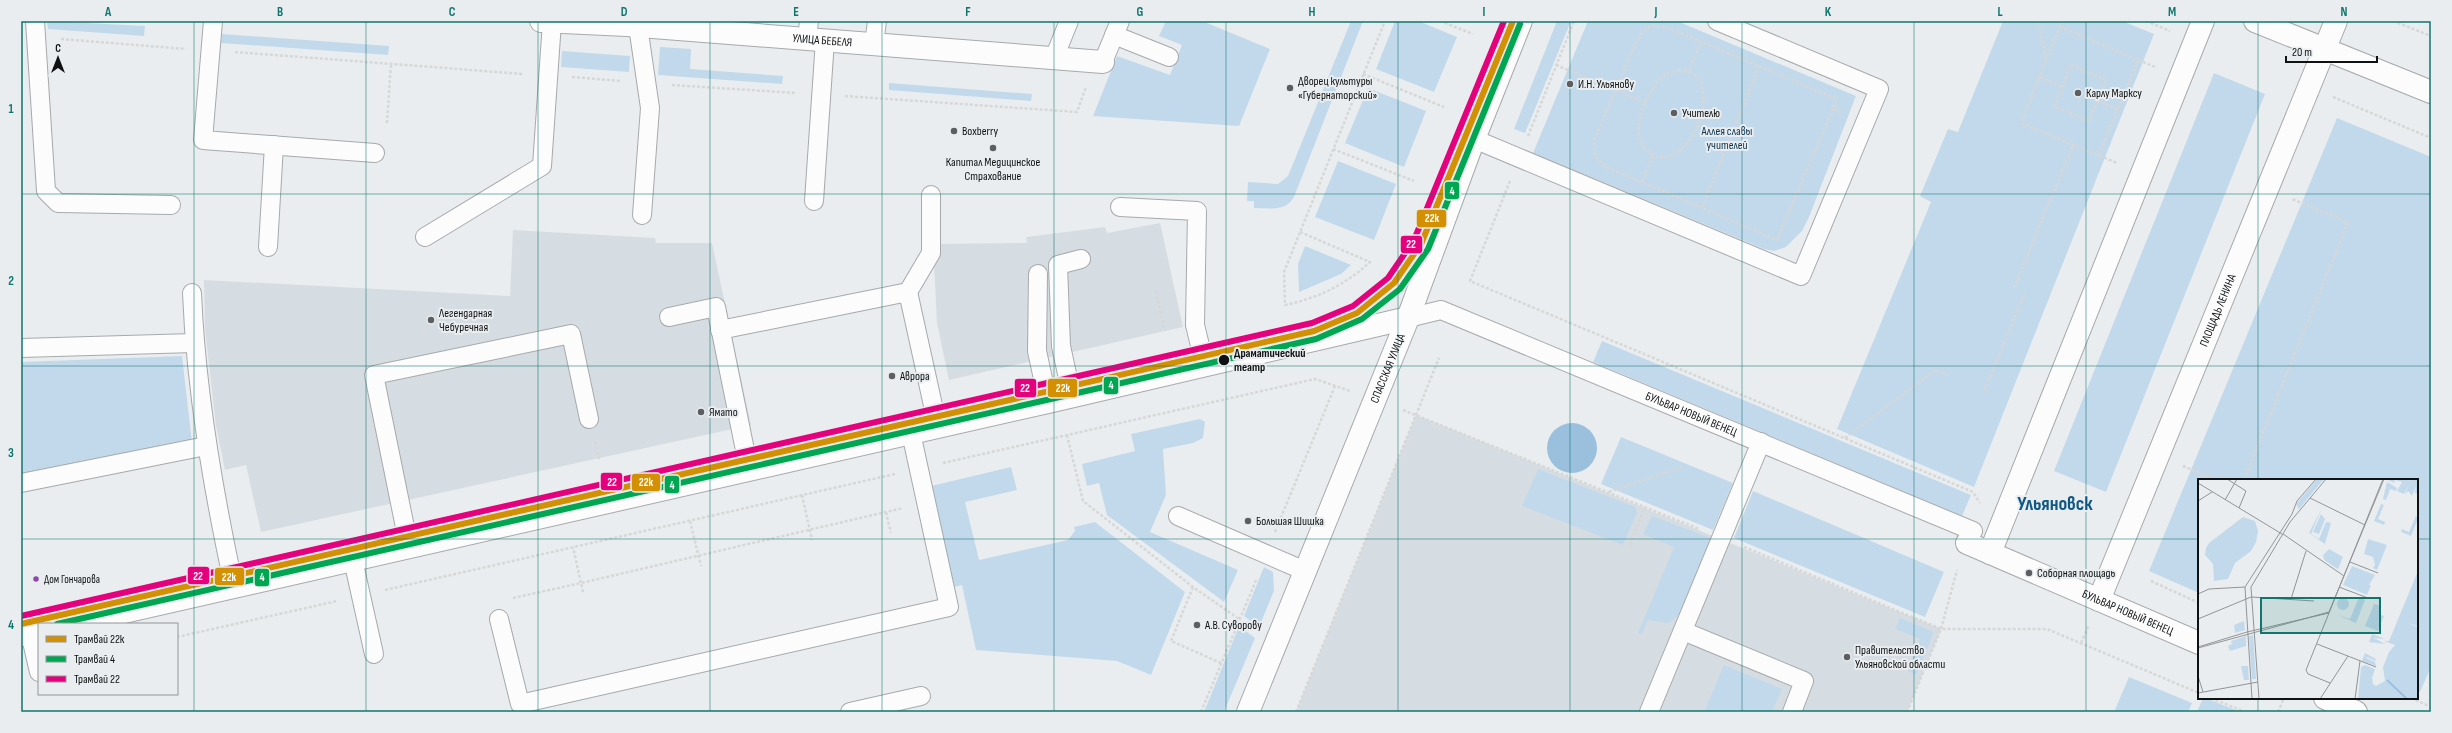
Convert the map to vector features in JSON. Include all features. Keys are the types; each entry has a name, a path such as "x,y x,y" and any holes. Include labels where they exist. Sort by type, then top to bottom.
{"street":[{"name":"УЛИЦА БЕБЕЛЯ","path":"541,21 814,33 874,44 1103,62"},
{"name":"СПАССКАЯ УЛИЦА","path":"1248,712 1408,318 1474,139 1521,21"},
{"path":"1990,553 2203,21"},
{"path":"2255,21 2431,92"},
{"name":"ПЛОЩАДЬ ЛЕНИНА","path":"2100,600 2336,21"},
{"path":"75,623 938,428 1408,318"},
{"name":"БУЛЬВАР НОВЫЙ ВЕНЕЦ","path":"1970,537 1990,553 2198,643"},
{"path":"2327,699 2356,712"}],"lane":[{"path":"35,21 46,191 58,203 171,205"},
{"path":"212,21 203,140 375,153"},
{"path":"874,44 877,21"},
{"path":"1054,58 1069,21"},
{"path":"1474,139 1801,276 1879,89 1718,21"},
{"path":"425,237 542,166 552,22"},
{"path":"631,24 650,108 642,214"},
{"path":"1103,62 1117,28 1170,57"},
{"path":"814,33 814,201"},
{"path":"268,247 274,145"},
{"path":"930,195 930,253 908,292 938,428"},
{"path":"1120,207 1197,212 1195,325 1205,366"},
{"path":"1072,397 1061,346 1058,264 1081,259"},
{"path":"1038,274 1038,351 1048,402"},
{"path":"720,330 908,292"},
{"path":"192,293 194,343 206,446 234,587"},
{"path":"669,317 716,307 749,470"},
{"name":"БУЛЬВАР НОВЫЙ ВЕНЕЦ","path":"1408,318 1441,310 1761,442 1970,537"},
{"path":"409,547 374,375 571,334 589,419"},
{"path":"21,348 194,343"},
{"path":"499,619 520,704 949,608 911,433"},
{"path":"1649,712 1761,442"},
{"path":"21,483 206,446"},
{"path":"1178,516 1305,571"},
{"path":"353,560 374,654"},
{"path":"1683,631 1804,681 1792,712"},
{"path":"30,633 38,668"},
{"path":"850,712 921,696"}],"path":[{"path":"1300,232 1370,262 1357,274 1323,294 1285,305 1284,272 1363,74 1385,21"},
{"path":"1440,21 1473,34"},
{"path":"2039,21 2047,61"},
{"path":"2062,21 2022,123 2104,158"},
{"path":"2146,21 2158,26"},
{"path":"2393,21 2431,36"},
{"path":"1652,26 1666,27 1701,42 1837,99 1777,240 1604,166 1595,155 1594,141 1637,40 1646,29 1652,26"},
{"path":"2060,27 2180,78"},
{"path":"1688,72 1701,42"},
{"path":"1692,230 1770,43"},
{"path":"2099,155 2138,60"},
{"path":"387,123 391,64"},
{"path":"1556,65 1646,103"},
{"path":"2071,66 2106,80 2097,101 2089,120 2054,106 2071,66"},
{"path":"1679,70 1688,72 1695,76 1701,85 1703,96 1699,124 1693,135 1680,150 1672,155 1661,157 1653,155 1645,150 1639,133 1640,120 1646,103 1654,87 1669,73 1679,70"},
{"path":"1363,74 1444,107"},
{"path":"2040,77 2062,87"},
{"path":"2309,87 2431,138"},
{"path":"2097,101 2118,109"},
{"path":"2014,288 2073,145"},
{"path":"1333,149 1414,181"},
{"path":"1642,182 1653,155"},
{"path":"2244,479 2348,222 2267,189"},
{"path":"1470,281 1973,492 1982,508"},
{"path":"1156,291 1165,331"},
{"path":"1984,391 2025,293"},
{"path":"1296,712 1438,358"},
{"path":"1845,438 1936,370 1948,375"},
{"path":"178,638 1315,379 1356,393"},
{"path":"1403,410 1698,528"},
{"path":"1067,435 1083,501 1193,587 1240,619"},
{"path":"2159,455 2213,479"},
{"path":"1608,492 1682,467"},
{"path":"802,495 812,540"},
{"path":"499,619 496,602 926,503"},
{"path":"1630,545 1645,507"},
{"path":"886,512 891,533"},
{"path":"690,521 701,566"},
{"path":"1722,538 1941,629 2047,629 2198,693"},
{"path":"573,547 583,592"},
{"path":"1907,712 1941,629 1956,570"},
{"path":"2151,581 2198,603"},
{"path":"1193,587 1171,641 1221,663"},
{"path":"2213,699 2245,712"},
{"path":"2278,712 2284,699"},
{"path":"2413,699 2431,707"}],"shaded area":[{"path":"1160,223 1183,327 949,380 937,323 933,244 1027,243 1026,237 1105,227 1107,233"},
{"path":"513,230 655,238 656,243 712,243 751,425 261,532 246,465 225,470 216,426 205,330 204,280 510,296"},
{"path":"1416,415 1941,629 1907,712 1296,712"},
{"path":"1572,423 1582,425 1590,430 1595,438 1597,448 1595,458 1590,466 1582,471 1572,473 1562,471 1554,466 1549,458 1547,448 1549,438 1554,430 1562,425"}],"green space":[{"path":"47,21 145,26 144,36 48,29"},
{"path":"1166,21 1202,21 1270,49 1239,126 1093,116 1117,56 1170,75 1182,45 1159,36"},
{"path":"1351,21 1363,21 1294,197 1290,202 1282,207 1254,208 1254,201 1247,201 1248,182 1278,184 1288,176"},
{"path":"1395,21 1418,21 1457,37 1434,92 1376,69"},
{"path":"1557,21 1571,21 1525,133 1514,129"},
{"name":"Аллея славы учителей","path":"1588,21 1677,21 1856,96 1809,217 1802,231 1786,247 1774,251 1764,249 1533,153"},
{"path":"2003,21 2122,21 2154,34 1974,487 1837,429 1931,202 1920,196 1948,129 1958,132"},
{"path":"222,34 389,46 388,55 221,43"},
{"path":"660,47 691,49 690,69 783,76 782,84 658,75"},
{"path":"562,51 630,56 629,72 561,67"},
{"path":"2214,73 2265,94 2106,492 2054,471"},
{"path":"889,83 1032,94 1031,101 889,90"},
{"path":"1368,88 1426,111 1404,167 1345,143"},
{"path":"2337,118 2431,157 2431,667 2420,692 2418,691 2418,479 2198,479 2198,593 2149,571"},
{"path":"1338,161 1396,184 1374,240 1315,217"},
{"path":"1305,246 1351,265 1341,274 1299,292 1298,264"},
{"path":"1602,341 1971,495 1962,516 1593,362"},
{"path":"182,356 192,443 21,474 21,362"},
{"path":"1200,419 1205,422 1203,438 1193,443 1163,449 1166,495 1150,532 1238,570 1224,602 1107,515 1099,483 1087,486 1082,464 1135,451 1131,434"},
{"path":"1621,437 1733,483 1713,530 1601,484"},
{"path":"1011,467 1017,490 965,502 979,560 1068,540 1075,531 1074,527 1095,522 1185,592 1151,675 1117,661 976,650 962,585 950,588 927,487"},
{"path":"1538,469 1635,507 1637,513 1623,545 1522,506"},
{"path":"1753,491 1944,572 1925,617 1734,538"},
{"path":"1652,516 1711,538 1679,615 1668,623 1648,620 1642,634 1638,633 1674,547 1643,534"},
{"path":"1264,567 1273,572 1274,591 1259,627 1244,616"},
{"path":"1900,618 1934,632 1916,675 1908,671 1920,639 1895,629"},
{"path":"1239,626 1255,638 1224,712 1204,712"},
{"path":"1724,665 1782,689 1772,712 1704,712"},
{"path":"2129,677 2192,703 2188,712 2114,712"},
{"path":"2203,699 2208,699 2240,712 2197,712"}],"tram line":[{"name":"22","path":"21,616 1312,323 1353,306 1388,278 1414,240 1504,21"},
{"name":"22к","path":"21,624 1314,331 1357,313 1394,283 1421,244 1513,21"},
{"name":"4","path":"61,623 1316,339 1362,319 1400,289 1428,249 1520,24"}],"place":[{"name":"И.Н. Ульянову","path":"1570,84"},
{"name":"Дворец культуры «Губернаторский»","path":"1290,88"},
{"name":"Карлу Марксу","path":"2078,93"},
{"name":"Учителю","path":"1674,113"},
{"name":"Boxberry","path":"954,131"},
{"name":"Капитал Медицинское Страхование","path":"993,148"},
{"name":"Легендарная Чебуречная","path":"431,320"},
{"name":"Драматический театр","path":"1224,360"},
{"name":"Аврора","path":"892,376"},
{"name":"Ямато","path":"701,412"},
{"name":"Большая Шишка","path":"1248,521"},
{"name":"Соборная площадь","path":"2029,573"},
{"name":"Дом Гончарова","path":"36,579"},
{"name":"А.В. Суворову","path":"1197,625"},
{"name":"Правительство Ульяновской области","path":"1847,657"}],"district":[{"name":"Ульяновск","path":"2055,503"}]}
